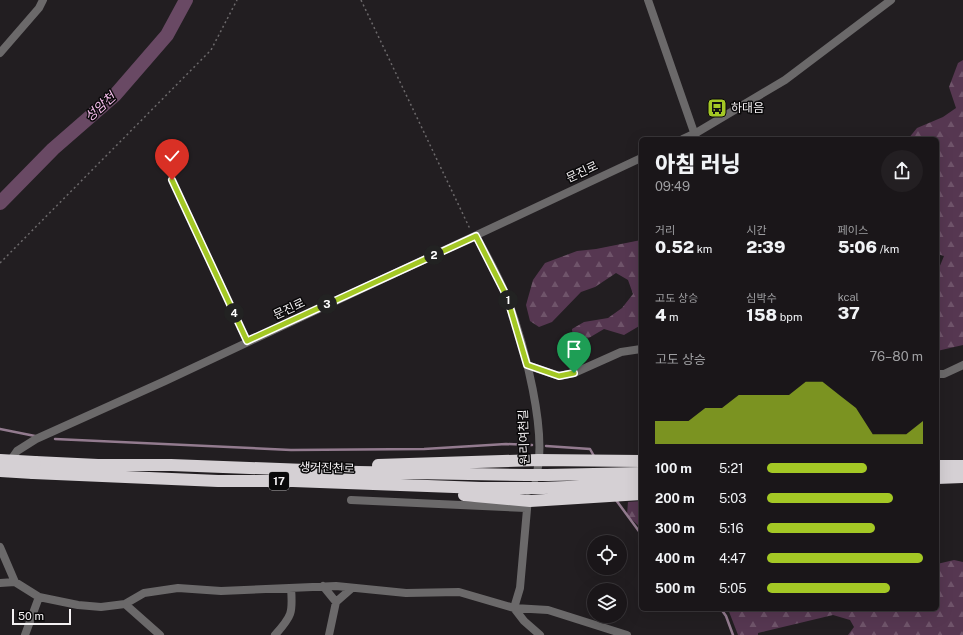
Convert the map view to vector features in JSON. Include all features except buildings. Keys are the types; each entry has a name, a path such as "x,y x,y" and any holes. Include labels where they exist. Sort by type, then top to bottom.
{"highway":[{"name":"17","path":"0,460 34,467"},
{"path":"316,470 399,463 538,460 639,461"},
{"path":"939,466 963,466"},
{"name":"17","path":"0,471 34,467"},
{"name":"생거진천로","path":"34,467 316,470 526,475 639,472"},
{"name":"생거진천로","path":"34,467 218,482 338,482 482,488 543,488 639,484"},
{"path":"939,478 963,477"},
{"path":"338,482 526,504 639,494"}],"street":[{"path":"0,53 39,8 43,0"},
{"path":"648,0 696,136 785,80 891,0"},
{"name":"문진로","path":"0,474 17,451 36,439 164,381 639,159"},
{"name":"원리여천길","path":"476,236 507,297 527,365 536,410 538,460 537,474 526,504 520,588 514,608"},
{"path":"527,365 559,376 574,373 621,352 639,349"},
{"path":"939,374 944,374 963,365"},
{"path":"351,500 526,504"},
{"path":"0,547 15,582 39,597 78,605 101,607 125,604 144,593 178,588 221,591 323,586 406,593 459,592 514,608 548,610 626,635"},
{"path":"0,583 15,582"},
{"path":"323,586 336,602"},
{"path":"275,635 289,619 293,608 292,588"},
{"path":"329,635 336,602 352,588"},
{"path":"25,635 39,597"},
{"path":"125,604 160,635"},
{"path":"514,608 524,621 540,635"}],"path":[{"path":"0,263 211,50 237,0"},
{"path":"362,0 468,227 476,236"},
{"path":"166,170 247,341"}],"green space":[{"path":"963,60 963,345 939,351 939,268 944,256 939,255 939,137 910,137 917,128 943,117 956,108 949,87 958,63"},
{"path":"639,240 639,326 624,335 604,329 582,342 573,340 572,329 584,322 608,318 622,308 633,294 628,280 616,273 595,287 581,292 552,322 539,327 530,321 526,305 533,280 545,263 577,251 596,249"},
{"path":"639,501 639,526 627,515 628,502"},
{"path":"954,560 963,562 963,635 848,635 854,627 850,620 833,615 758,633 758,635 738,635 729,611 939,611 939,564"}],"waterway":[{"name":"성암천","path":"0,203 53,149 115,95 167,35 186,0"},
{"path":"0,429 35,436"},
{"path":"55,439 291,450 424,449 506,444 532,445"},
{"path":"546,446 590,449 594,456"},
{"path":"616,500 639,531"},
{"path":"722,611 726,616 733,635"}],"place":[{"name":"하대음","path":"717,108"}],"route":[{"path":"172,180 247,341 476,236 507,297 518,330 527,365 559,376 574,373"}]}
